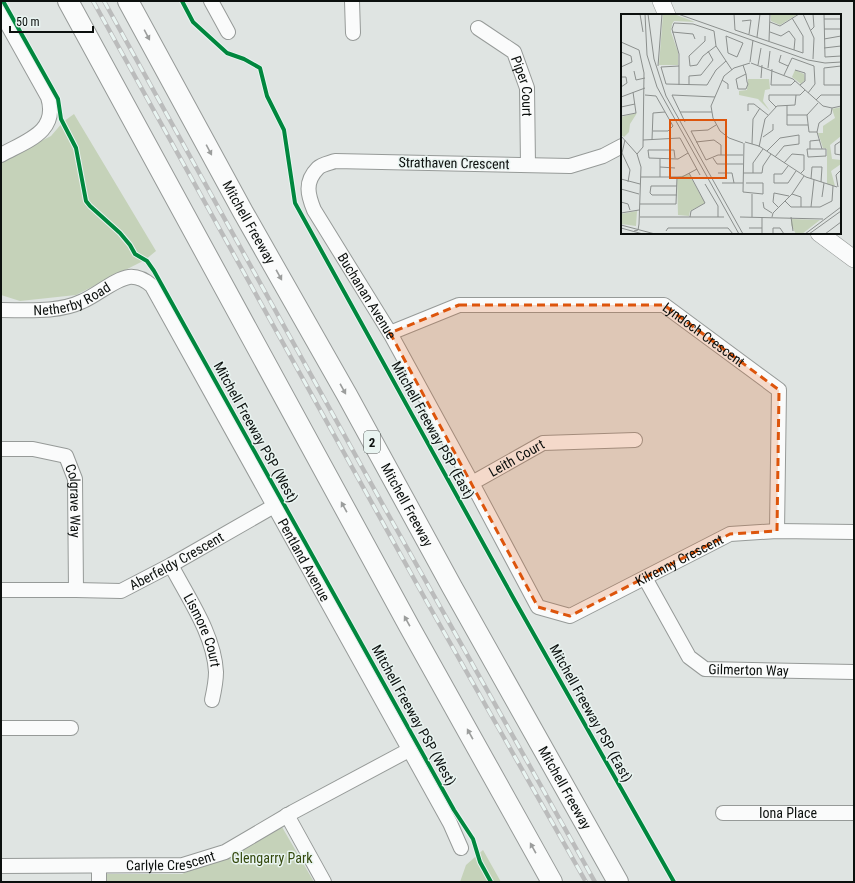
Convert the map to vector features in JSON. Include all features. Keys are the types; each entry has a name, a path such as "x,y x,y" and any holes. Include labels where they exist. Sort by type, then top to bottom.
{"highway":[{"path":"68,1 552,882"},
{"name":"Mitchell Freeway","path":"128,1 243,212 347,395 452,587 618,882"}],"main road":[{"path":"651,1 657,14"},
{"path":"661,1 667,14"},
{"path":"820,234 854,259"},
{"path":"837,234 854,246"}],"street":[{"path":"211,1 228,32"},
{"path":"352,1 353,33"},
{"path":"1,13 48,97 51,111 50,118 42,131 1,155"},
{"name":"Piper Court","path":"478,28 514,52 527,88 528,165"},
{"name":"Strathaven Crescent","path":"318,167 335,161 570,166 603,156 621,147"},
{"name":"Buchanan Avenue","path":"318,167 310,178 308,194 314,210 390,334 538,607"},
{"name":"Netherby Road","path":"1,310 52,309 69,306 82,301 120,280 129,277 139,278"},
{"name":"Pentland Avenue","path":"139,278 148,283 155,290 450,823 461,848"},
{"name":"Lyndoch Crescent","path":"390,334 459,305 664,305 779,390 778,531"},
{"name":"Leith Court","path":"472,483 543,444 635,440"},
{"name":"Colgrave Way","path":"1,449 33,449 66,456 75,479 76,590"},
{"name":"Aberfeldy Crescent","path":"1,590 121,591 171,565 274,506"},
{"name":"Kilrenny Crescent","path":"538,607 570,616 730,534 778,531 854,532"},
{"name":"Lismore Court","path":"171,565 204,629 212,648 216,674 212,700"},
{"name":"Gilmerton Way","path":"645,578 689,657 705,670 854,672"},
{"path":"1,728 71,728"},
{"name":"Carlyle Crescent","path":"1,866 183,865 225,852 287,815 409,750"},
{"name":"Iona Place","path":"723,813 854,813"},
{"path":"287,815 324,882"},
{"path":"99,866 99,882"}],"highlighted area":[{"path":"459,305 664,305 779,390 777,531 730,534 570,616 538,607 390,333"}],"green space":[{"path":"74,114 156,251 145,260 76,295 20,301 1,295 1,161 51,136 63,122"},
{"name":"Glengarry Park","path":"282,827 314,882 103,882 103,874 182,874"},
{"path":"483,850 501,882 460,882 466,865"}],"railway":[{"path":"93,1 428,604 586,882"},
{"path":"104,1 388,514 595,882"}],"cycle path":[{"name":"Mitchell Freeway PSP (West)","path":"3,1 58,99 61,119 76,148 86,201 120,233 135,254 147,261 154,271 454,810 473,839 480,862 491,882"},
{"name":"Mitchell Freeway PSP (East)","path":"182,1 193,22 227,53 244,59 260,68 267,96 284,130 295,203 515,601 674,882"}]}
